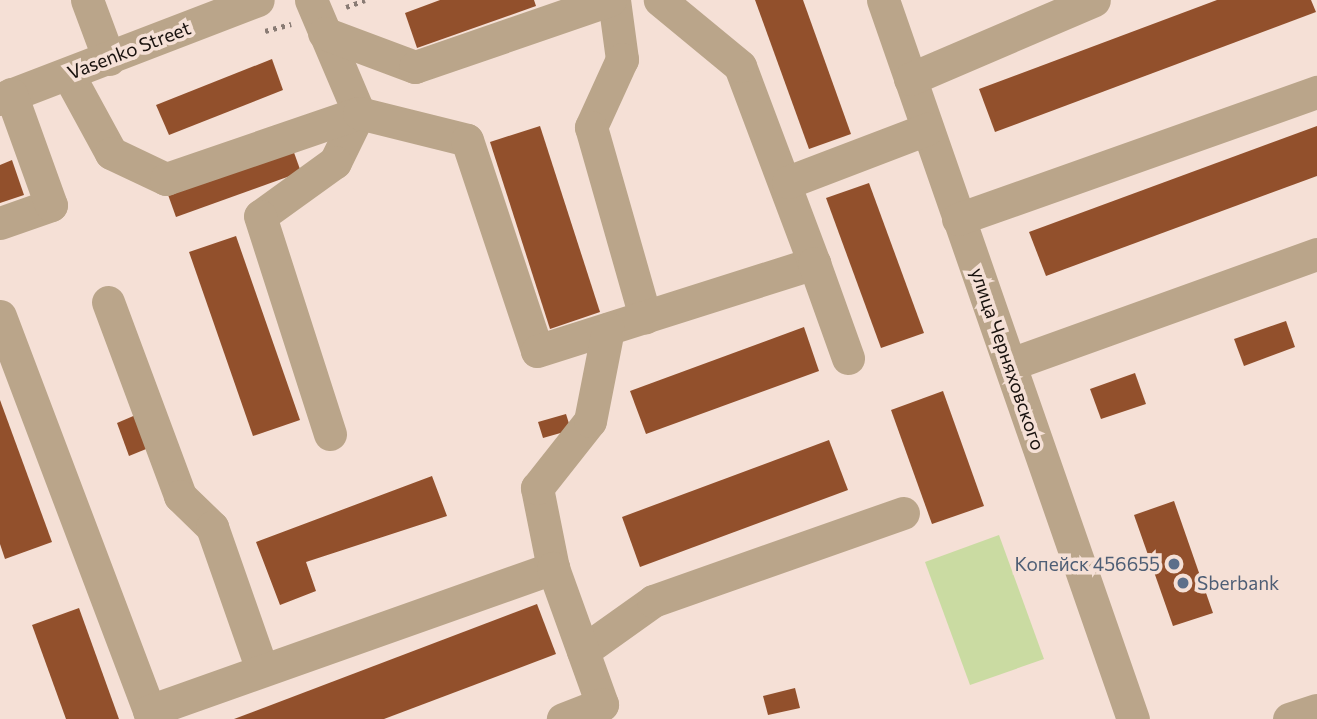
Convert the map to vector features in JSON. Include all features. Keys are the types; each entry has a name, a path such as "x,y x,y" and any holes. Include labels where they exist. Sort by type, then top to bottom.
{"street":[{"path":"87,0 109,59"},
{"name":"Vasenko Street","path":"6,97 258,0"},
{"path":"311,0 359,113 335,162 260,216 330,434"},
{"path":"660,0 740,66 788,182 848,358"},
{"name":"улица Черняховского","path":"883,0 1011,364 1124,711"},
{"path":"909,79 1055,7 1094,0"},
{"path":"324,33 415,67 597,2 622,59 591,127 645,317"},
{"path":"68,74 111,153 166,179 359,113 467,141 537,351 814,263"},
{"path":"958,219 1317,92"},
{"path":"0,223 51,205 6,97"},
{"path":"788,182 927,129"},
{"path":"1011,364 1317,254"},
{"path":"108,302 180,496 212,527 262,670"},
{"path":"0,316 151,715 262,670 553,568"},
{"path":"567,718 602,704 553,568 537,488 590,421 608,328"},
{"path":"583,651 653,601 903,513"},
{"path":"1289,719 1317,710"}],"green space":[{"path":"999,535 1044,659 970,685 925,562"}],"building":[{"path":"440,0 534,0 536,6 417,48 405,13"},
{"path":"755,0 803,0 851,134 809,149"},
{"path":"1217,0 1311,0 1316,12 995,132 979,89"},
{"path":"272,59 283,90 169,135 156,105"},
{"path":"540,126 600,312 550,329 490,142"},
{"path":"1317,126 1317,176 1046,276 1029,232"},
{"path":"292,147 301,172 176,217 167,192"},
{"path":"12,160 24,195 0,203 0,165"},
{"path":"869,183 924,333 881,348 826,198"},
{"path":"236,236 300,420 253,436 189,252"},
{"path":"1286,321 1295,347 1244,366 1234,339"},
{"path":"804,327 819,371 646,434 630,391"},
{"path":"1135,373 1146,404 1101,419 1090,389"},
{"path":"943,391 984,506 932,524 891,410"},
{"path":"0,400 52,542 5,559 0,544"},
{"path":"138,414 151,447 129,456 117,423"},
{"path":"566,414 571,430 543,438 538,422"},
{"path":"829,440 848,490 640,567 622,517"},
{"path":"432,476 447,516 306,562 316,591 280,605 256,542"},
{"path":"1174,501 1213,613 1173,626 1134,515"},
{"path":"537,604 556,654 384,719 234,719"},
{"path":"79,608 119,719 66,719 32,625"},
{"path":"795,688 800,708 768,715 763,696"}],"place":[{"name":"Копейск 456655","path":"1174,564"},
{"name":"Sberbank","path":"1183,583"}]}
